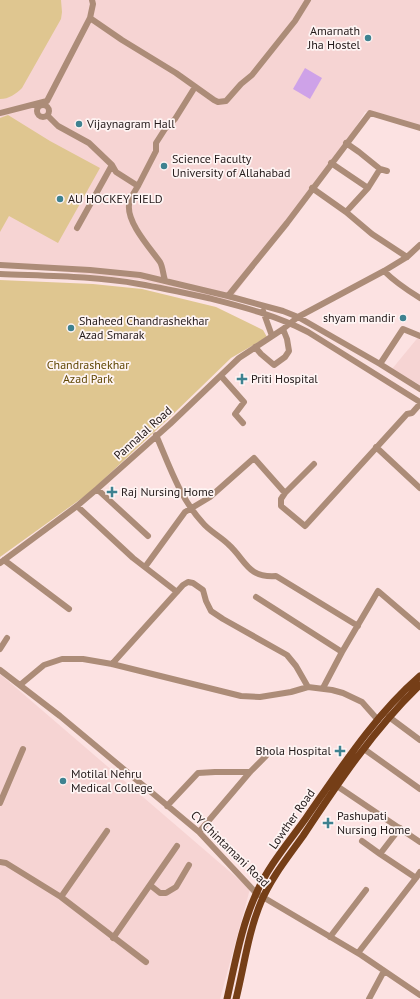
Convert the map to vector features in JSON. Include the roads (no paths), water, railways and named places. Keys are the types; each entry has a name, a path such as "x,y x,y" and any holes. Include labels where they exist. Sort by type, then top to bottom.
{"main road":[{"name":"Lowther Road","path":"236,999 254,923 263,897 334,784 378,720 398,696 420,676"},
{"name":"Lowther Road","path":"227,999 246,922 256,893 271,868 334,784 389,717 420,685"}],"street":[{"path":"0,113 47,100 90,18 93,4 92,0"},
{"path":"90,18 122,40 176,73 214,100 222,102 229,99 241,84 252,75 295,21 308,0"},
{"path":"165,280 161,263 150,251 136,228 129,213 129,204 156,151 156,143 175,119 195,87"},
{"path":"228,296 287,223 370,113 420,128"},
{"path":"48,116 58,126 89,143 112,165 116,172 138,186"},
{"path":"346,143 380,169 387,171"},
{"path":"331,163 368,188"},
{"path":"77,228 112,165"},
{"path":"346,212 368,188 380,169"},
{"path":"312,188 346,212 372,234 407,257"},
{"name":"Pannalal Road","path":"2,561 77,506 239,358 283,329 298,317 384,271 407,257 420,245"},
{"path":"0,265 90,270 140,275 263,305 298,317 380,364 420,389"},
{"path":"384,271 400,285 420,298"},
{"path":"0,274 91,278 138,283 224,302 264,313 291,323 308,332 420,403 412,413 407,414 305,526 281,506 281,499 285,493 314,464"},
{"path":"263,305 264,313 272,336"},
{"path":"255,347 274,365 285,357 289,351 287,339 283,329"},
{"path":"380,364 403,329 420,336"},
{"path":"221,376 244,402 235,414 243,423"},
{"path":"156,435 177,483 191,508 202,522 228,544 249,568 257,574 263,576 276,576 358,626"},
{"path":"376,448 420,488"},
{"path":"145,567 185,512 210,497 254,458 285,493"},
{"path":"96,489 148,536"},
{"path":"77,506 133,558 177,592"},
{"path":"2,561 69,609"},
{"path":"112,664 183,585 188,582 193,583 203,590 211,611 287,655 296,666 308,687"},
{"path":"323,688 342,652 378,591 420,627"},
{"path":"256,597 342,652"},
{"path":"0,649 7,638"},
{"path":"20,685 44,665 62,659 83,659 112,664 241,696 260,697 291,692 308,687 323,688 343,693 362,702 378,720"},
{"name":"CY Chintamani Road","path":"0,670 60,716 199,832 256,893 358,953 420,995"},
{"path":"389,717 420,740"},
{"path":"0,802 23,749"},
{"path":"364,749 420,789"},
{"path":"199,832 250,772 266,756"},
{"path":"167,806 198,773 250,772"},
{"path":"334,784 420,842"},
{"path":"380,854 400,828"},
{"path":"61,897 107,831"},
{"path":"362,841 416,878"},
{"path":"113,938 177,846"},
{"path":"0,862 6,863 61,897 146,962"},
{"path":"150,885 160,892 166,893 176,887 189,865"},
{"path":"358,953 420,872"},
{"path":"330,937 366,890"},
{"path":"369,999 384,971"}],"place":[{"name":"Amarnath Jha Hostel","path":"368,38"},
{"name":"Vijaynagram Hall","path":"79,124"},
{"name":"Science Faculty University of Allahabad","path":"164,166"},
{"name":"AU HOCKEY FIELD","path":"60,199"},
{"name":"shyam mandir","path":"403,318"},
{"name":"Shaheed Chandrashekhar Azad Smarak","path":"71,328"},
{"name":"Priti Hospital","path":"242,379"},
{"name":"Raj Nursing Home","path":"112,492"},
{"name":"Bhola Hospital","path":"340,751"},
{"name":"Motilal Nehru Medical College","path":"63,781"},
{"name":"Pashupati Nursing Home","path":"328,823"}],"park label":[{"name":"Chandrashekhar Azad Park","path":"88,372"}]}
